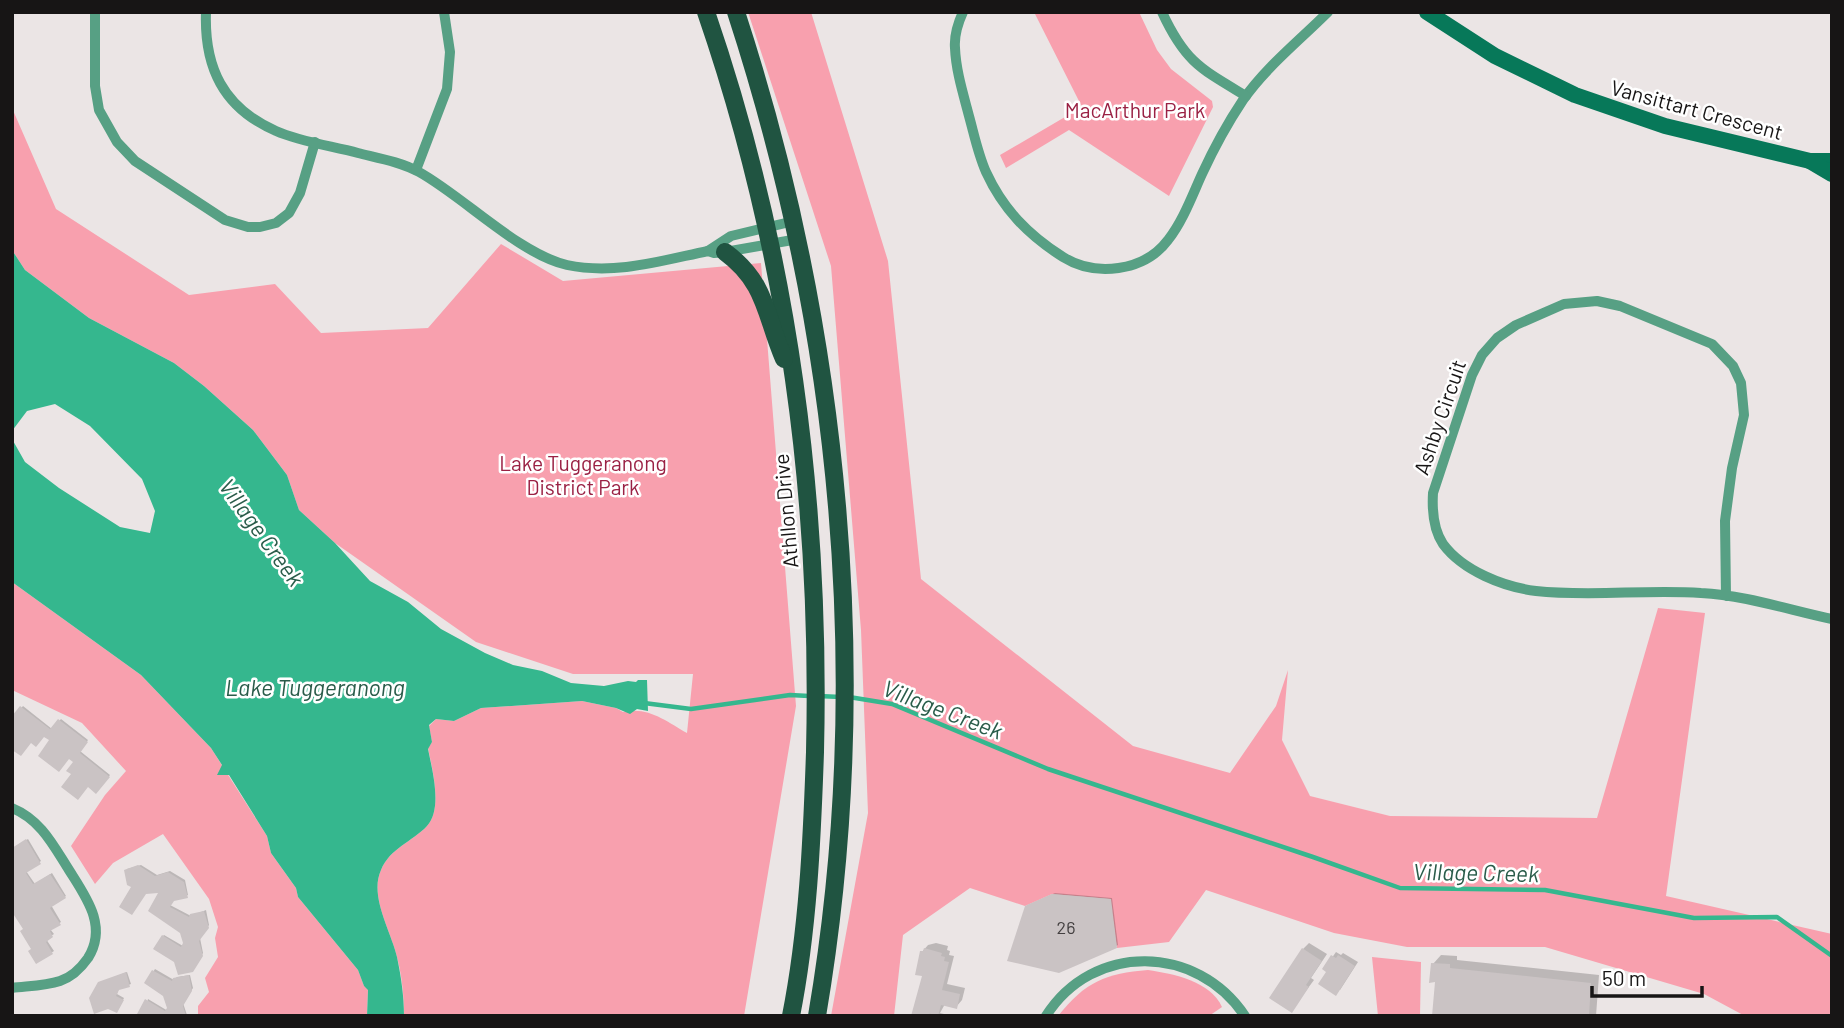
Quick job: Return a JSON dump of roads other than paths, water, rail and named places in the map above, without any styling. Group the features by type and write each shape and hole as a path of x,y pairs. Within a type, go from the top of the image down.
{"main road":[{"name":"Athllon Drive","path":"706,12 728,79 769,236 795,385 809,509 816,668 813,803 806,895 791,1016"},
{"path":"736,12 757,75 796,230 816,328 830,431 839,533 844,668 840,825 832,911 817,1016"},
{"path":"716,251 742,265 754,280 762,296 771,330 795,385"}],"street":[{"path":"95,12 94,86 99,110 117,142 135,161 225,220 234,224 260,227 276,223 289,214 300,193 315,142"},
{"path":"206,12 205,36 209,59 219,82 235,103 255,120 278,132 386,159 416,170 444,187 519,242 550,259 593,270 622,269 716,251 796,230"},
{"path":"416,170 447,89 450,52 444,12"},
{"path":"963,12 958,23 955,46 957,69 985,169 993,188 1016,219 1040,242 1071,262 1098,270 1130,266 1151,256 1168,241 1222,132 1246,96 1328,12"},
{"path":"1161,12 1186,55 1201,69 1246,96"},
{"name":"Vansittart Crescent","path":"1427,12 1495,56 1575,95 1665,126 1810,161 1832,161"},
{"name":"Vansittart Crescent","path":"1810,161 1832,174"},
{"path":"716,251 731,236 769,236 796,230"},
{"name":"Ashby Circuit","path":"1726,596 1725,521 1732,467 1744,415 1741,383 1727,358 1712,344 1678,328 1620,306 1597,301 1564,304 1497,338 1482,355 1472,375 1433,493 1433,519 1444,544 1460,561 1510,586 1535,591 1663,591 1726,596 1832,619"},
{"path":"12,808 45,831 88,901 97,930 92,952 82,967 67,978 58,982 12,988"},
{"path":"1046,1016 1070,988 1088,975 1113,965 1137,961 1169,964 1194,971 1224,992 1245,1016"}],"water":[{"name":"Lake Tuggeranong","path":"12,250 25,270 89,318 174,363 253,430 287,475 299,510 335,543 370,581 408,602 441,629 513,665 542,671 571,683 604,686 647,680 648,711 637,709 630,714 616,708 582,701 481,708 454,721 436,719 429,725 432,742 428,749 435,799 432,819 421,832 390,856 378,880 379,902 398,964 404,1016 367,1016 368,990 358,970 298,897 296,888 271,853 267,836 229,775 217,775 222,765 211,748 141,675 12,582 12,439 25,462 59,488 120,527 150,533 155,511 142,479 90,426 55,404 27,411 12,431"}],"waterway":[{"name":"Village Creek","path":"644,703 691,709 790,695 809,696"},
{"name":"Village Creek","path":"818,696 841,697"},
{"name":"Village Creek","path":"849,697 892,704 1048,769 1400,888 1545,890 1694,918 1777,917 1832,956"}],"park label":[{"name":"MacArthur Park","path":"1135,109"},
{"name":"Lake Tuggeranong District Park","path":"583,474"}]}
